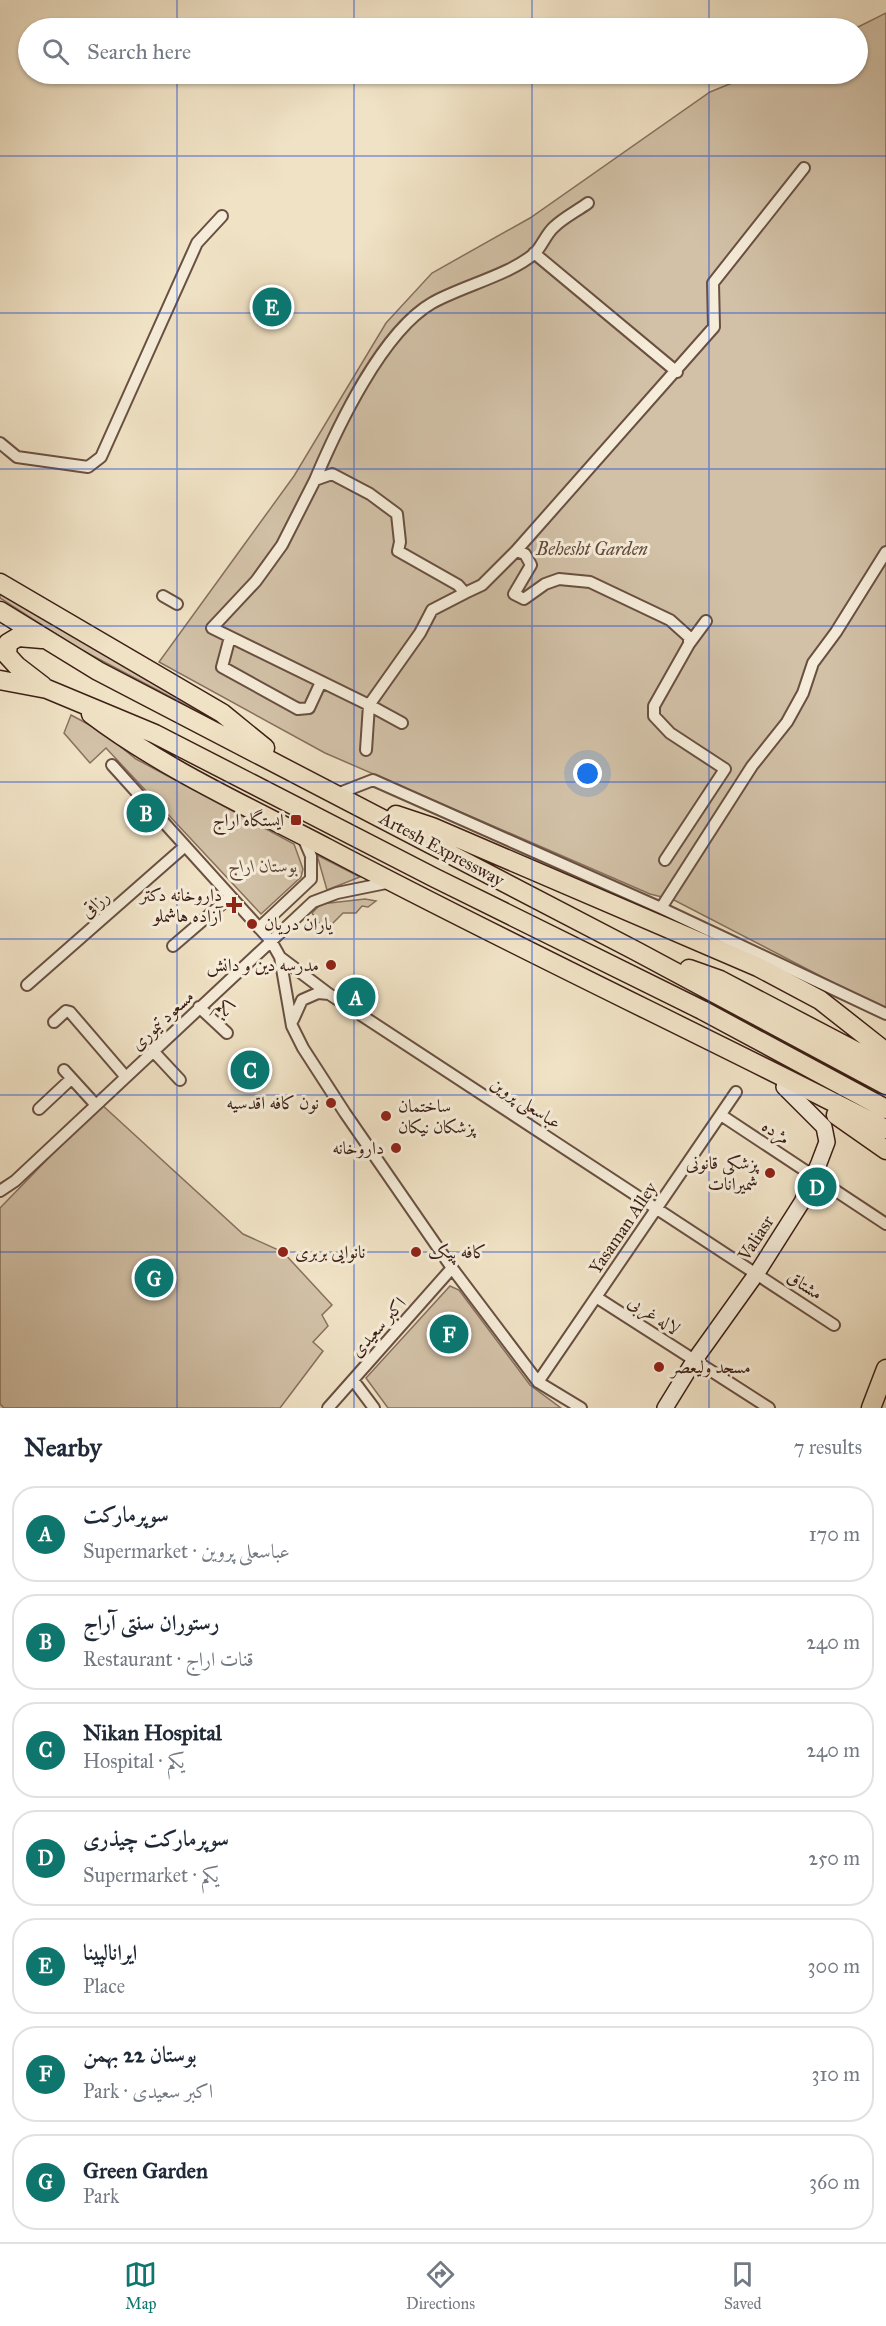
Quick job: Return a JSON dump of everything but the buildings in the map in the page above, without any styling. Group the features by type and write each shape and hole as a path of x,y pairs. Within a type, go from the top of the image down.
{"highway":[{"path":"0,583 222,713 289,769"},
{"name":"Artesh Expressway","path":"0,611 98,671 636,951 886,1085"},
{"path":"47,639 18,637 8,643 7,655 17,666 47,689"},
{"name":"Artesh Expressway","path":"0,680 47,689 155,734 435,878 702,1010 886,1109"},
{"path":"68,697 146,753 391,882 632,1003 719,1043 886,1129"},
{"path":"337,794 432,827 758,967 820,1000 886,1052"},
{"path":"391,882 435,878 461,917"},
{"path":"636,951 720,980 886,1067"},
{"path":"632,1003 717,1055 849,1122 886,1150"},
{"path":"871,1408 886,1369"},
{"path":"879,1408 886,1404"}],"main road":[{"name":"Valiasr","path":"665,1408 694,1361 757,1273 802,1202 826,1142 824,1127 784,1087"}],"street":[{"path":"366,750 369,705 420,633 432,610 482,585 516,551 677,372 714,327 713,283 804,168"},
{"path":"402,723 212,628 256,581 282,545 360,391 391,341 412,318 431,304 497,274 534,253 554,227 588,203"},
{"path":"0,443 17,457 78,466 88,467 101,457 197,243 222,216"},
{"path":"534,253 677,372"},
{"path":"315,480 332,474 370,494 388,507 397,514 400,542 398,551 458,585 465,593"},
{"path":"516,551 525,554 531,565 514,594 524,599 545,584 559,579 590,582 670,620 688,638 689,644"},
{"path":"661,908 752,766 787,722 803,693 813,663 836,632 886,552"},
{"path":"162,596 177,604"},
{"path":"665,860 725,769 670,733 654,716 654,706 689,644 706,621"},
{"path":"230,637 222,667 298,709 309,708 321,682"},
{"path":"112,765 271,941 280,957 292,1026 345,1113 452,1268 538,1382 581,1408"},
{"path":"337,794 373,780 661,908 886,1014"},
{"path":"259,928 311,879 310,856 302,835"},
{"name":"رزاقی","path":"27,985 184,847"},
{"name":"مسعود تیموری","path":"1,1189 313,902 337,893 391,882"},
{"path":"173,946 230,897"},
{"name":"عباسعلی پروین","path":"280,957 329,994 757,1273"},
{"path":"292,1026 302,1000 318,993 329,994"},
{"name":"یکم","path":"200,1007 227,1033"},
{"path":"54,1022 66,1011 70,1012 125,1076"},
{"path":"153,1051 180,1080"},
{"path":"39,1109 68,1075 95,1104"},
{"name":"Yasaman Alley","path":"538,1382 736,1092"},
{"name":"مژده","path":"721,1115 812,1177"},
{"path":"812,1177 886,1224"},
{"name":"اکبر سعیدی","path":"328,1408 452,1268"},
{"name":"مشتاق","path":"757,1273 834,1324"},
{"name":"لاله غربی","path":"596,1297 769,1408"},
{"path":"353,1380 374,1408"}],"green space":[{"name":"Behesht Garden","path":"886,13 886,1010 674,900 650,894 325,753 159,662 294,476 386,323 432,273 530,218 710,92 730,84 868,84 868,22"},
{"path":"0,588 197,705 231,729 76,647 0,598"},
{"name":"بوستان اراج","path":"71,715 101,731 136,759 294,844 303,869 301,877 261,914 106,748 90,763 64,733"},
{"path":"317,855 360,877 327,890"},
{"path":"365,899 376,901 368,907 362,906 356,913 343,913 325,931 312,913 321,904"},
{"path":"101,1104 243,1234 283,1252 332,1305 322,1315 328,1326 313,1342 323,1351 280,1408 4,1408 0,1404 0,1208"},
{"path":"450,1286 459,1290 530,1385 561,1408 388,1408 366,1378"}],"place":[{"name":"ایرانالپینا","path":"272,307"},
{"name":"رستوران سنتی آراج","path":"146,813"},
{"name":"ایستگاه اراج","path":"296,820"},
{"name":"داروخانه دکتر آزاده هاشملو","path":"234,905"},
{"name":"یاران دریان","path":"252,924"},
{"name":"مدرسه دین و دانش","path":"331,965"},
{"name":"سوپرمارکت","path":"356,997"},
{"name":"Nikan Hospital","path":"250,1070"},
{"name":"نون کافه اقدسیه","path":"331,1103"},
{"name":"ساختمان پزشکان نیکان","path":"386,1116"},
{"name":"داروخانه","path":"396,1148"},
{"name":"پزشکی قانونی شمیرانات","path":"770,1173"},
{"name":"سوپرمارکت چیذری","path":"817,1187"},
{"name":"نانوایی بربری","path":"283,1252"},
{"name":"کافه پیک","path":"416,1252"},
{"name":"Green Garden","path":"154,1278"},
{"name":"بوستان 22 بهمن","path":"449,1334"},
{"name":"مسجد ولیعصر","path":"659,1367"}]}
